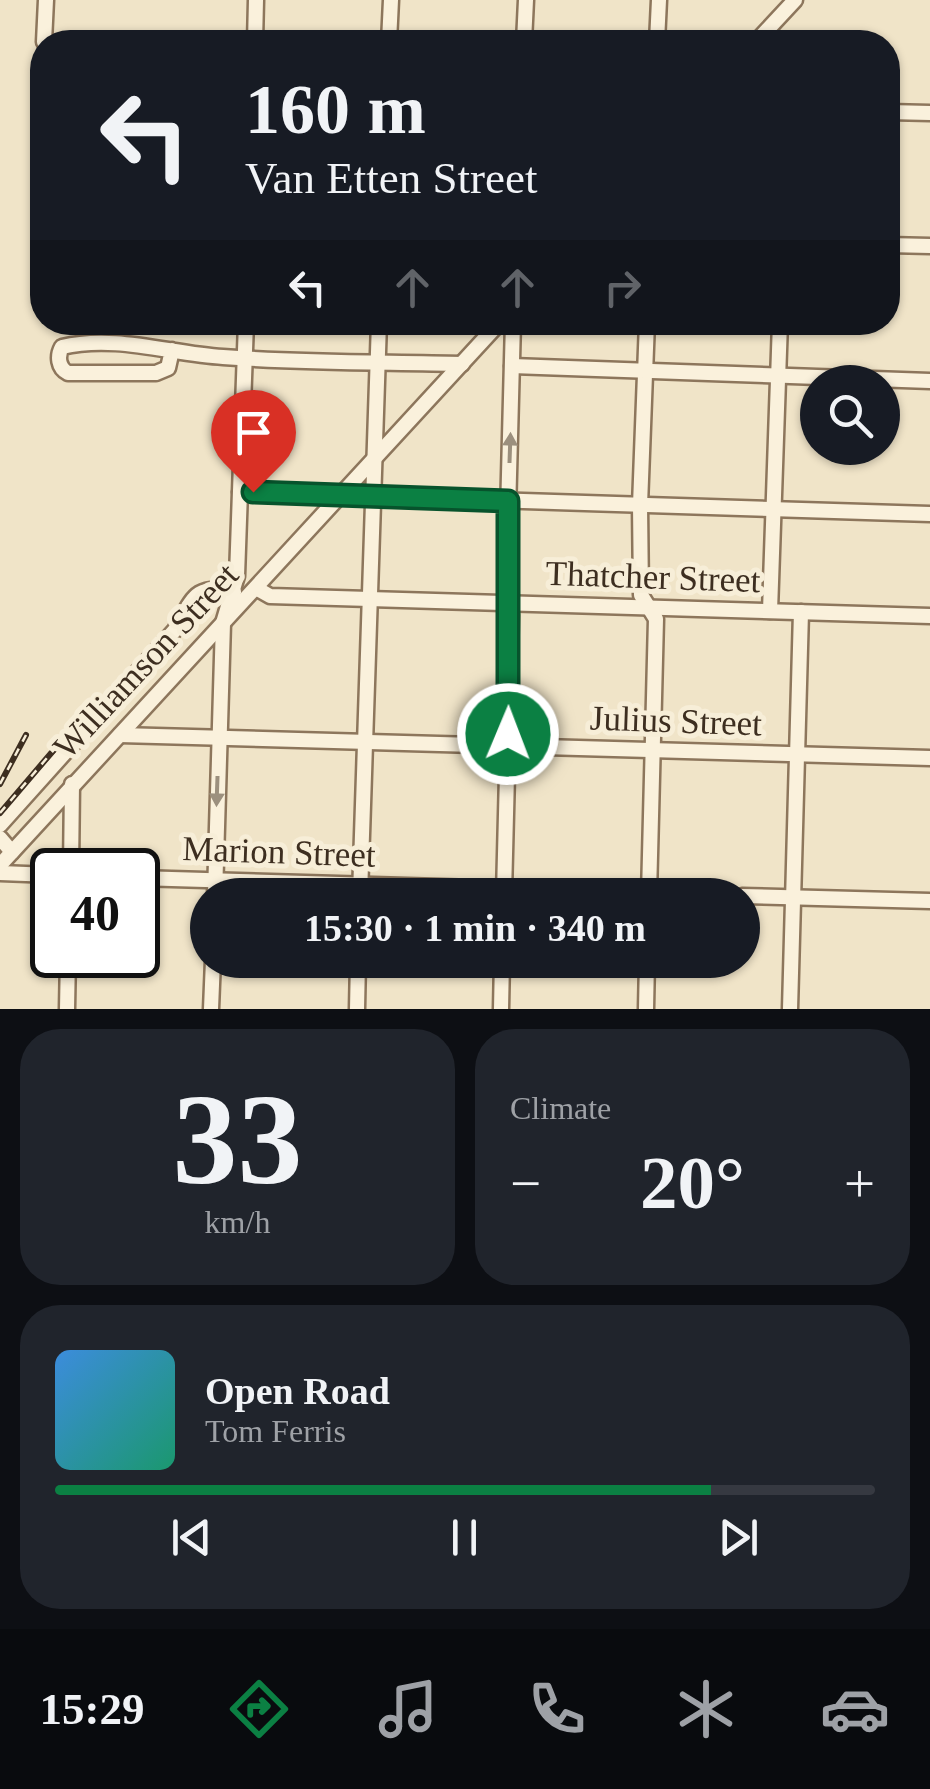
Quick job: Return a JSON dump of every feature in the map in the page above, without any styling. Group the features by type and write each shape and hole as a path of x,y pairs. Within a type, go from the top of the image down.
{"street":[{"path":"45,30 46,0"},
{"path":"255,30 256,0"},
{"path":"390,30 391,0"},
{"path":"525,30 526,0"},
{"path":"658,30 659,0"},
{"path":"767,30 794,0"},
{"path":"900,112 930,113"},
{"path":"900,245 930,246"},
{"path":"215,878 223,624 234,592 245,335"},
{"path":"360,878 379,335"},
{"name":"Williamson Street","path":"0,865 488,335"},
{"path":"504,878 513,335"},
{"path":"647,335 640,505 641,595 656,619 649,878"},
{"path":"770,611 780,335"},
{"path":"172,350 168,368 156,373 68,373 59,358 62,347 72,345 156,346 244,358 462,364"},
{"path":"512,366 930,381"},
{"path":"240,492 930,514"},
{"path":"0,825 175,630 196,594 211,588 234,592"},
{"name":"Thatcher Street","path":"256,588 270,596 930,616"},
{"path":"790,1009 801,612"},
{"name":"Julius Street","path":"120,734 930,758"},
{"path":"71,848 72,784"},
{"path":"0,838 12,852"},
{"path":"0,873 30,874"},
{"name":"Marion Street","path":"160,881 190,885"},
{"path":"760,897 930,901"},
{"path":"67,1009 68,978"},
{"path":"211,1009 212,978"},
{"path":"357,1009 358,978"},
{"path":"501,1009 502,978"},
{"path":"646,1009 647,978"}],"railway":[{"path":"0,784 26,735"},
{"path":"0,813 64,738"}],"route":[{"path":"253,492 508,501 508,734"}]}
